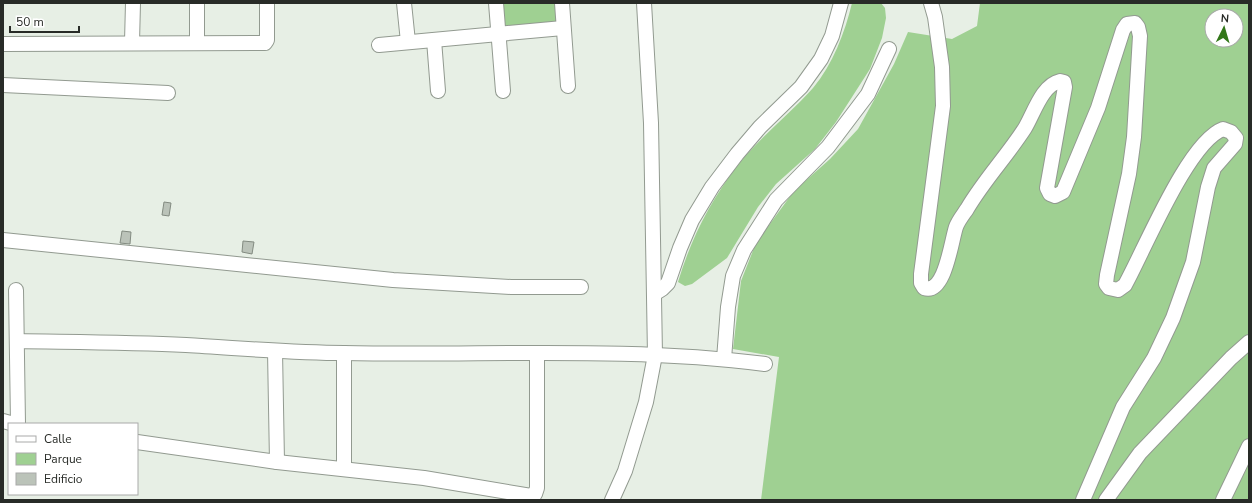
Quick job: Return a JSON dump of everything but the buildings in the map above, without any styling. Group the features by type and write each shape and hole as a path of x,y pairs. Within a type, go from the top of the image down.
{"street":[{"path":"132,42 133,3"},
{"path":"197,3 197,42"},
{"path":"3,44 132,42 265,43 267,40 267,3"},
{"path":"404,3 408,42"},
{"path":"496,3 503,91"},
{"path":"562,3 568,86"},
{"path":"612,500 625,471 644,409 655,355 651,122 644,3"},
{"path":"654,294 668,283 680,248 692,220 712,187 760,127 801,87 821,59 832,36 841,3"},
{"path":"931,3 935,17 944,92 921,274 921,283 924,288 928,290 936,287 942,278 957,226 978,190 1013,147 1049,86 1060,81 1064,82 1066,87 1047,188 1050,194 1055,196 1063,192 1098,108 1123,30 1127,24 1135,23 1138,27 1140,36 1136,113 1130,174 1107,276 1106,284 1109,288 1118,290 1125,284 1182,173 1204,142 1214,133 1223,129 1232,132 1236,138 1235,144 1214,168 1208,187 1193,262 1173,318 1154,358 1122,407 1084,500"},
{"path":"379,45 563,28"},
{"path":"434,40 438,91"},
{"path":"724,359 727,314 733,276 744,250 776,200 828,147 868,94 889,49"},
{"path":"3,85 168,92"},
{"path":"3,240 393,280 511,287 581,287"},
{"path":"16,290 18,423"},
{"path":"17,341 184,345 276,352 344,354 655,355 724,359 765,364"},
{"path":"1106,500 1140,453 1231,358 1249,342"},
{"path":"276,352 277,462"},
{"path":"344,354 344,468"},
{"path":"138,442 277,462 344,468 424,478 527,496 535,494 537,488 537,354"},
{"path":"1223,500 1249,446"}],"green space":[{"path":"502,3 556,3 557,23 504,27"},
{"path":"852,3 881,3 885,8 886,18 882,38 870,69 836,122 815,149 776,184 758,207 727,258 692,284 685,286 678,282 695,236 709,208 727,180 755,146 813,88 827,69 842,36"},
{"path":"980,3 1249,3 1249,500 761,500 779,357 733,349 741,281 756,243 794,191 830,159 858,129 894,64 908,32 952,39 977,26"}]}
